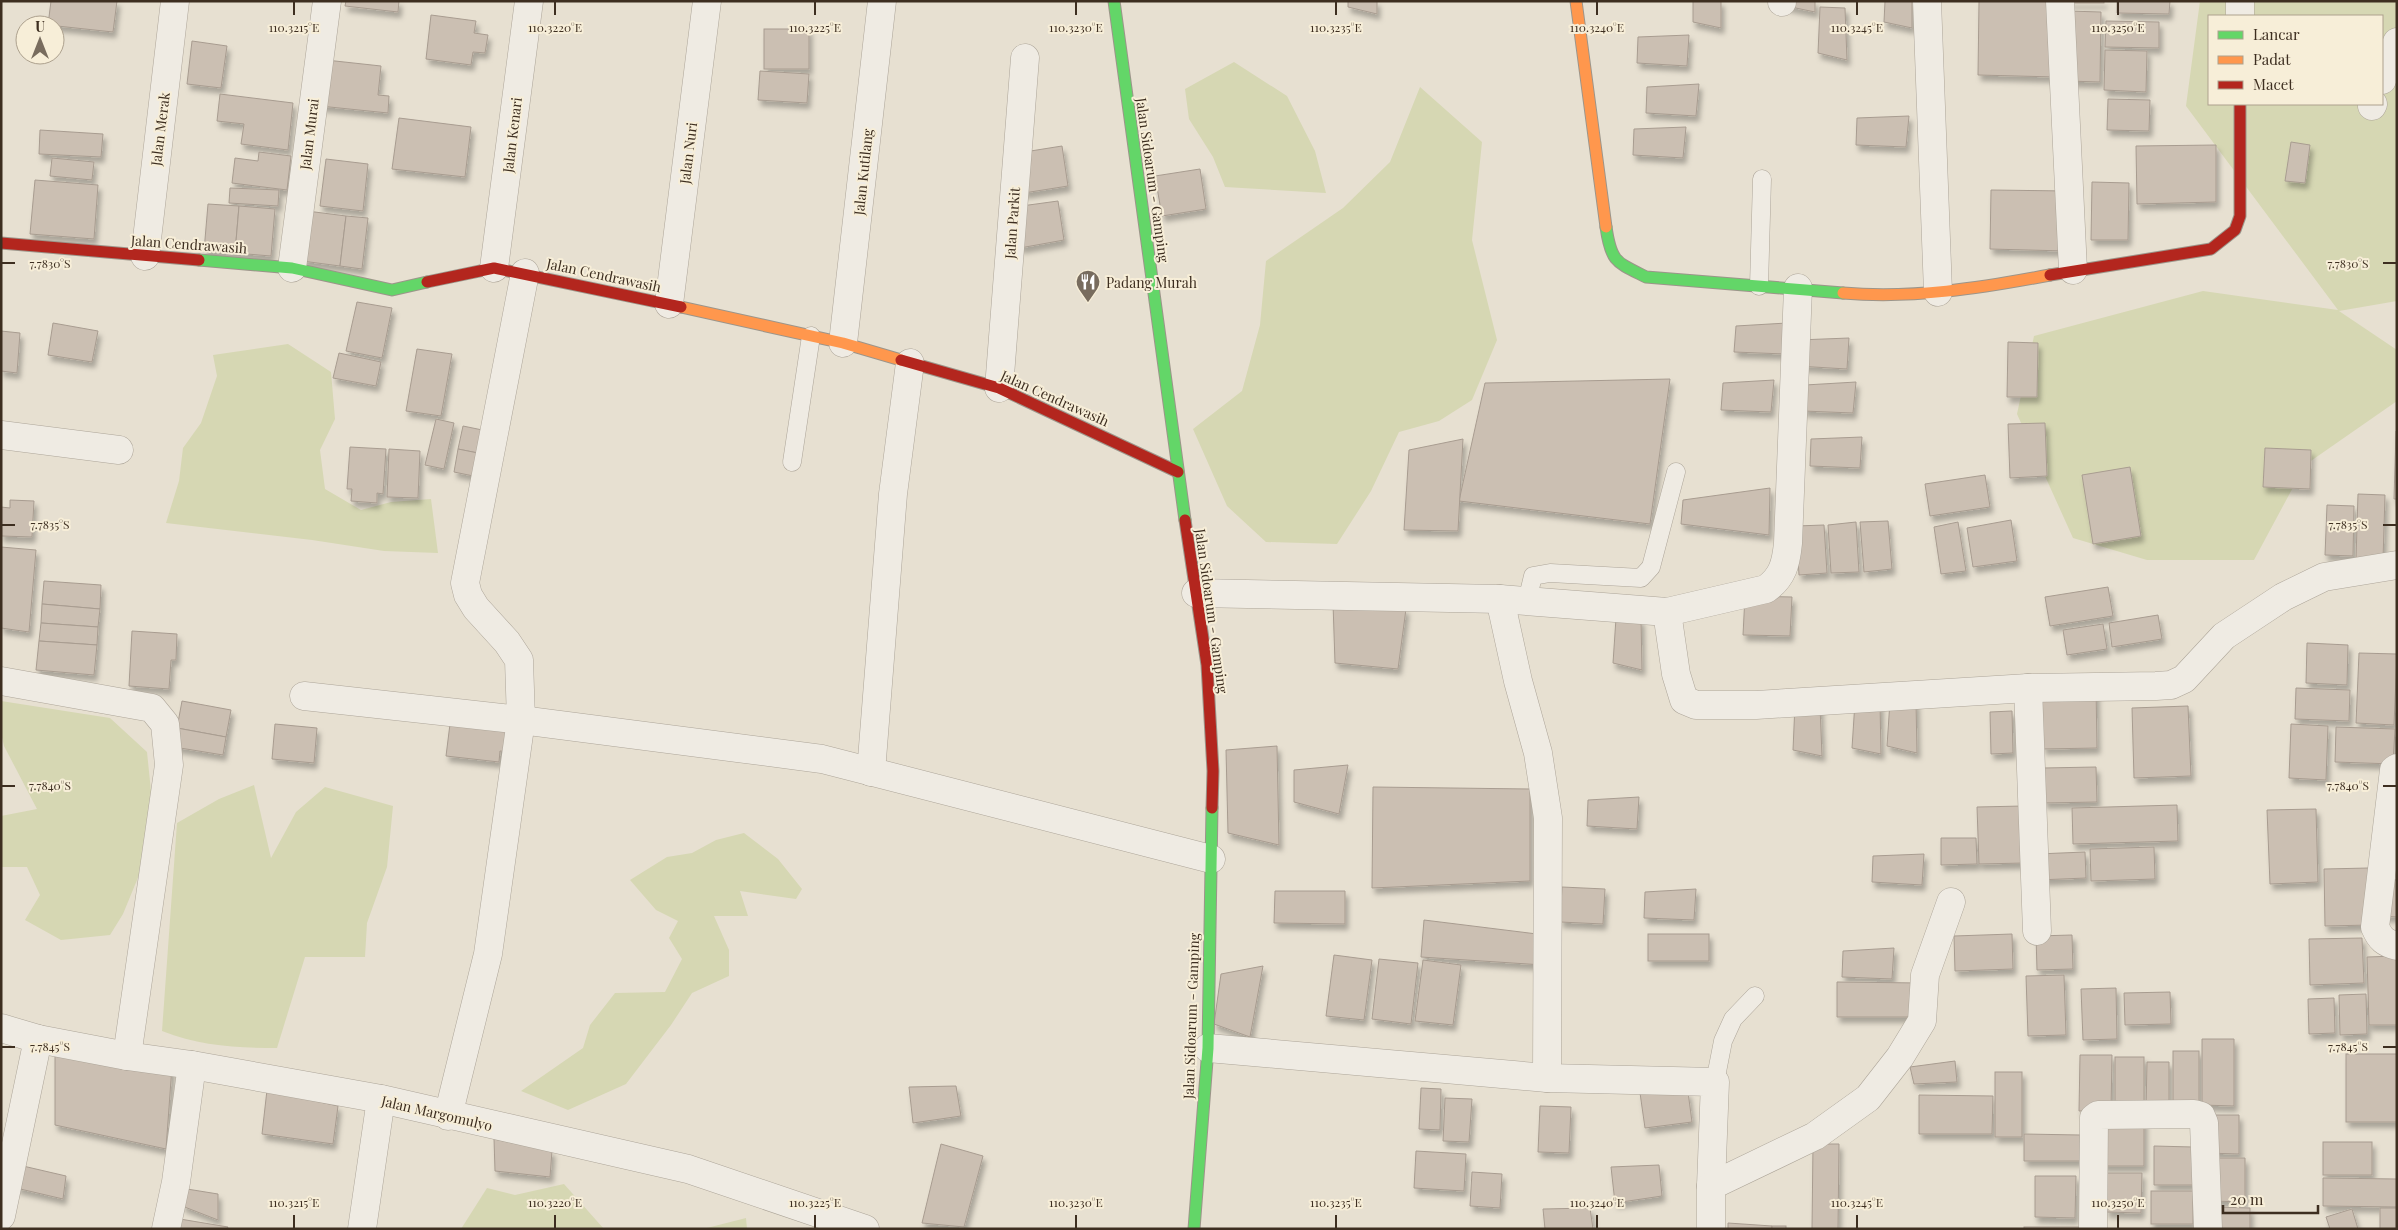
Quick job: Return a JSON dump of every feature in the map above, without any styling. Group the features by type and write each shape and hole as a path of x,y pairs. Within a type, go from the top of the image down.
{"street":[{"name":"Jalan Merak","path":"145,256 176,1"},
{"name":"Jalan Murai","path":"292,268 327,1"},
{"name":"Jalan Kenari","path":"494,268 529,1"},
{"name":"Jalan Nuri","path":"669,304 707,1"},
{"name":"Jalan Kutilang","path":"843,343 882,1"},
{"name":"Jalan Sidoarum - Gamping","path":"1114,1 1178,472 1207,664 1213,761 1208,1048 1194,1229"},
{"path":"1576,1 1609,247 1617,262 1646,278 1882,295 1981,288 2073,270 2211,249 2220,245 2235,230 2240,216 2240,105"},
{"path":"1927,1 1938,292"},
{"path":"2060,1 2073,270"},
{"path":"2240,1 2240,15"},
{"path":"2383,77 2397,42"},
{"name":"Jalan Parkit","path":"999,388 1025,58"},
{"name":"Jalan Cendrawasih","path":"1,243 292,268 392,290 494,268 525,273 843,343 999,388 1178,472"},
{"path":"448,1116 488,954 522,720 519,660 507,642 476,608 468,594 465,583 525,273"},
{"path":"1196,594 1500,599 1666,612 1766,589 1777,582 1785,566 1788,543 1798,288"},
{"path":"871,772 893,494 910,363"},
{"path":"1,435 119,450"},
{"path":"1666,612 1676,674 1684,700 1696,705 1756,705 2028,688 2171,685 2184,679 2224,636 2283,597 2324,577 2397,565"},
{"path":"1500,599 1518,681 1538,753 1548,818 1547,1078"},
{"path":"1,682 152,708 165,724 169,765 127,1056"},
{"path":"2028,688 2037,932"},
{"path":"304,696 522,720 822,759 1211,859"},
{"path":"2397,768 2394,770 2392,822 2375,927 2379,937 2386,944 2397,946"},
{"path":"1711,1186 1815,1136 1868,1098 1900,1057 1922,1021 1925,975 1951,902"},
{"name":"Jalan Margomulyo","path":"1,1028 38,1038 127,1056 192,1065 381,1099 448,1116 688,1169 865,1229"},
{"path":"1,1216 38,1038"},
{"path":"1208,1048 1547,1078 1716,1082 1711,1186 1712,1229"},
{"path":"166,1229 176,1182 192,1065"},
{"path":"362,1229 381,1099"},
{"path":"2093,1229 2094,1118 2098,1115 2194,1114 2201,1116 2204,1123 2208,1229"}],"lane":[{"path":"1759,286 1762,179"},
{"path":"792,462 811,336"},
{"path":"1527,601 1533,576 1550,573 1641,578 1651,567 1676,472"},
{"path":"1716,1082 1723,1041 1733,1019 1755,996"}],"green space":[{"path":"2200,1 2397,1 2397,301 2339,311 2397,350 2397,401 2305,465 2254,560 2147,560 2073,538 2017,414 2034,336 2203,291 2338,310 2186,106"},
{"path":"1234,62 1287,96 1315,151 1326,193 1225,187 1213,157 1189,119 1185,89"},
{"path":"1420,87 1482,142 1472,240 1497,340 1472,400 1439,421 1399,432 1371,491 1337,544 1266,542 1227,506 1193,429 1242,391 1260,325 1266,261 1343,208 1390,162"},
{"path":"288,344 331,372 335,419 320,450 325,489 361,510 391,502 431,499 438,553 384,551 312,540 166,523 179,481 183,448 201,423 217,376 213,355"},
{"path":"1,701 110,718 147,752 151,791 151,846 123,914 110,935 61,940 25,920 40,895 27,867 1,867 1,816 37,809 4,746 1,733"},
{"path":"254,785 271,858 296,812 325,787 393,806 387,867 367,923 365,957 305,957 277,1048 204,1043 162,1031 177,823 219,799"},
{"path":"744,833 778,859 802,889 796,899 740,891 748,916 714,916 729,950 729,976 692,993 671,1025 626,1084 568,1110 521,1091 583,1048 590,1025 615,993 665,992 682,959 669,938 678,921 656,910 630,880 667,857 692,853 716,840"},
{"path":"564,1184 604,1229 461,1229 487,1188 515,1195"},
{"path":"746,1218 747,1229 703,1229"}],"building":[{"path":"51,1 117,1 113,32 65,27 65,15 49,15"},
{"path":"346,1 399,1 398,12 345,6"},
{"path":"1348,1 1377,1 1377,14 1348,7"},
{"path":"1693,1 1721,1 1721,28 1693,22"},
{"path":"1786,1 1815,1 1815,12 1786,6"},
{"path":"1885,1 1912,1 1912,28 1884,22"},
{"path":"1979,1 2057,1 2056,77 1978,75"},
{"path":"2065,1 2104,1 2104,3 2065,3"},
{"path":"2117,1 2170,1 2169,14 2117,13"},
{"path":"1820,7 1845,8 1847,60 1818,53"},
{"path":"2068,11 2101,12 2100,82 2067,81"},
{"path":"431,15 476,21 474,33 488,35 485,53 473,52 471,65 426,59"},
{"path":"2106,21 2159,22 2159,48 2105,47"},
{"path":"764,29 809,29 809,69 764,69"},
{"path":"1689,35 1687,66 1637,63 1638,37"},
{"path":"192,41 227,46 221,88 187,84"},
{"path":"2105,50 2147,51 2146,92 2104,90"},
{"path":"326,60 381,66 378,95 389,96 388,113 320,106"},
{"path":"760,71 809,74 807,103 758,100"},
{"path":"1699,84 1696,116 1646,113 1647,87"},
{"path":"220,94 293,103 288,150 241,144 244,124 217,121"},
{"path":"2108,99 2150,100 2149,131 2107,130"},
{"path":"1909,116 1906,147 1856,145 1857,118"},
{"path":"399,118 471,127 465,177 392,169"},
{"path":"1686,127 1683,158 1633,155 1634,129"},
{"path":"40,130 103,134 101,157 39,154"},
{"path":"2291,142 2310,145 2305,183 2285,181"},
{"path":"2216,145 2216,202 2137,204 2136,146"},
{"path":"1062,146 1068,186 1024,193 1018,153"},
{"path":"259,152 291,156 287,190 232,183 235,158 258,161"},
{"path":"52,158 94,162 92,180 50,176"},
{"path":"326,159 368,164 363,211 320,206"},
{"path":"1200,169 1206,209 1162,216 1155,176"},
{"path":"35,180 98,185 94,239 30,234"},
{"path":"2092,182 2129,183 2128,240 2091,240"},
{"path":"230,188 279,190 278,206 229,203"},
{"path":"1991,190 2067,191 2066,251 1990,249"},
{"path":"1058,201 1064,240 1020,248 1014,207"},
{"path":"208,204 239,206 235,253 204,251"},
{"path":"239,206 275,209 271,256 235,253"},
{"path":"307,211 346,216 340,266 302,261"},
{"path":"346,216 368,218 362,269 340,266"},
{"path":"357,302 392,308 382,358 346,351"},
{"path":"53,323 98,331 92,362 48,355"},
{"path":"1787,323 1785,354 1734,352 1736,326"},
{"path":"1,331 20,333 17,373 1,371"},
{"path":"1849,338 1847,369 1797,366 1798,340"},
{"path":"2008,342 2038,343 2037,397 2007,397"},
{"path":"417,349 452,354 441,416 406,411"},
{"path":"339,353 381,362 376,386 333,378"},
{"path":"1670,379 1650,524 1459,501 1485,383"},
{"path":"1774,380 1771,412 1721,410 1723,383"},
{"path":"1856,382 1853,413 1803,411 1805,385"},
{"path":"436,419 454,423 444,469 425,465"},
{"path":"2045,423 2047,476 2010,478 2008,424"},
{"path":"463,426 492,432 487,455 458,449"},
{"path":"2396,431 2397,499 2394,499"},
{"path":"1862,437 1860,468 1810,466 1811,439"},
{"path":"1463,439 1458,531 1404,530 1409,450"},
{"path":"350,447 386,449 383,494 377,493 377,503 351,501 352,489 347,489"},
{"path":"2265,448 2311,450 2310,489 2263,487"},
{"path":"389,449 420,451 418,498 387,497"},
{"path":"458,449 488,455 483,478 454,472"},
{"path":"2130,467 2141,536 2093,544 2082,475"},
{"path":"1985,475 1990,507 1930,516 1925,484"},
{"path":"1770,488 1769,535 1681,524 1683,500"},
{"path":"2358,494 2385,495 2383,560 2356,559"},
{"path":"10,500 34,501 32,537 1,536 1,507 10,508"},
{"path":"2327,505 2354,506 2353,556 2325,555"},
{"path":"2011,520 2017,561 1973,567 1967,528"},
{"path":"1888,521 1892,569 1864,572 1860,522"},
{"path":"1856,522 1859,572 1831,573 1828,525"},
{"path":"1958,522 1966,571 1941,574 1934,527"},
{"path":"1824,525 1827,573 1799,575 1796,526"},
{"path":"1,547 36,550 29,632 1,628"},
{"path":"44,581 101,585 100,609 42,604"},
{"path":"2108,587 2113,616 2050,626 2045,597"},
{"path":"1745,596 1792,597 1790,636 1743,635"},
{"path":"1333,603 1406,609 1398,669 1335,663"},
{"path":"42,604 100,609 98,627 41,623"},
{"path":"2158,615 2162,639 2112,647 2109,623"},
{"path":"1616,618 1641,619 1642,670 1613,663"},
{"path":"41,623 98,627 97,645 39,641"},
{"path":"2103,624 2107,649 2067,655 2063,630"},
{"path":"132,631 177,634 176,660 171,660 169,689 129,686"},
{"path":"39,641 97,645 94,675 36,670"},
{"path":"2307,643 2348,645 2347,685 2306,683"},
{"path":"2359,653 2397,654 2394,725 2356,723"},
{"path":"2096,687 2097,748 2043,749 2041,689"},
{"path":"2296,688 2350,690 2349,721 2295,719"},
{"path":"182,701 231,710 226,737 177,728"},
{"path":"1890,701 1916,702 1917,753 1887,746"},
{"path":"1855,702 1880,703 1881,754 1852,748"},
{"path":"1795,704 1820,706 1822,756 1793,750"},
{"path":"2188,706 2191,776 2134,778 2132,708"},
{"path":"2012,711 2013,753 1991,754 1990,712"},
{"path":"275,724 317,728 314,763 272,759"},
{"path":"450,724 513,731 511,752 500,751 499,762 446,756"},
{"path":"2291,724 2328,726 2326,780 2289,778"},
{"path":"2336,727 2395,729 2393,764 2335,762"},
{"path":"177,728 226,737 223,755 174,747"},
{"path":"1277,746 1279,845 1228,833 1226,750"},
{"path":"1348,765 1339,814 1294,802 1294,770"},
{"path":"2096,767 2097,802 2044,803 2043,768"},
{"path":"1373,787 1530,789 1530,881 1372,888"},
{"path":"1639,797 1637,829 1587,826 1588,800"},
{"path":"2177,805 2178,841 2073,844 2072,808"},
{"path":"2023,806 2025,863 1979,864 1977,807"},
{"path":"2316,809 2318,882 2270,884 2267,810"},
{"path":"1941,838 1976,838 1977,864 1941,865"},
{"path":"2154,847 2155,879 2091,881 2090,849"},
{"path":"2085,852 2086,878 2038,880 2037,854"},
{"path":"1924,854 1922,885 1872,882 1873,856"},
{"path":"2369,868 2371,925 2325,926 2324,869"},
{"path":"2384,879 2397,880 2397,917 2383,916"},
{"path":"1562,887 1605,889 1603,924 1560,922"},
{"path":"1696,889 1694,920 1644,918 1645,892"},
{"path":"1275,891 1345,891 1345,924 1274,923"},
{"path":"1424,920 1545,935 1543,965 1421,957"},
{"path":"1648,934 1709,934 1709,961 1648,961"},
{"path":"2012,934 2013,969 1955,971 1954,936"},
{"path":"2072,935 2073,969 2037,970 2036,936"},
{"path":"2362,938 2364,983 2310,985 2309,939"},
{"path":"1894,948 1892,979 1842,977 1843,951"},
{"path":"1334,955 1372,960 1364,1020 1326,1016"},
{"path":"2397,956 2397,1025 2369,1025 2367,957"},
{"path":"1379,959 1418,963 1411,1024 1372,1019"},
{"path":"1423,960 1461,965 1453,1025 1415,1021"},
{"path":"1263,966 1250,1037 1214,1024 1221,974"},
{"path":"2064,975 2066,1035 2028,1036 2026,976"},
{"path":"1837,982 1920,983 1920,1017 1837,1017"},
{"path":"2116,988 2117,1039 2083,1040 2081,989"},
{"path":"2170,992 2171,1024 2125,1025 2124,993"},
{"path":"2366,994 2367,1034 2340,1035 2339,995"},
{"path":"2334,998 2335,1033 2309,1034 2308,999"},
{"path":"2202,1039 2234,1039 2234,1106 2202,1105"},
{"path":"2173,1051 2199,1051 2199,1107 2173,1107"},
{"path":"55,1053 172,1066 166,1149 55,1125"},
{"path":"2346,1054 2397,1054 2397,1122 2346,1122"},
{"path":"2080,1055 2112,1055 2111,1111 2079,1111"},
{"path":"2115,1057 2144,1057 2144,1109 2115,1109"},
{"path":"1955,1061 1957,1082 1914,1084 1910,1067"},
{"path":"2147,1062 2169,1062 2169,1109 2146,1109"},
{"path":"1995,1072 2022,1072 2022,1137 1995,1137"},
{"path":"956,1086 961,1116 913,1123 909,1087"},
{"path":"1421,1088 1441,1089 1440,1130 1419,1129"},
{"path":"267,1090 338,1106 333,1144 262,1134"},
{"path":"1688,1092 1692,1122 1645,1128 1640,1093"},
{"path":"1919,1095 1993,1096 1992,1134 1919,1134"},
{"path":"1445,1098 1472,1099 1469,1142 1443,1141"},
{"path":"1540,1106 1571,1107 1569,1153 1538,1152"},
{"path":"2206,1115 2239,1115 2239,1154 2206,1153"},
{"path":"2103,1119 2144,1119 2144,1166 2102,1166"},
{"path":"2024,1134 2080,1135 2080,1161 2024,1161"},
{"path":"494,1139 552,1151 550,1177 495,1171"},
{"path":"2323,1142 2372,1142 2372,1175 2323,1175"},
{"path":"941,1144 983,1156 964,1227 922,1223"},
{"path":"1813,1144 1839,1144 1838,1229 1812,1229"},
{"path":"2154,1146 2193,1147 2193,1185 2154,1185"},
{"path":"1416,1151 1466,1154 1464,1191 1414,1188"},
{"path":"2210,1158 2245,1158 2245,1202 2210,1201"},
{"path":"1659,1165 1662,1196 1615,1203 1611,1167"},
{"path":"23,1166 66,1176 63,1199 16,1188"},
{"path":"1472,1172 1502,1174 1500,1208 1470,1206"},
{"path":"2107,1173 2142,1173 2141,1213 2106,1212"},
{"path":"2035,1176 2076,1176 2075,1218 2035,1217"},
{"path":"2323,1178 2397,1179 2397,1207 2323,1206"},
{"path":"187,1189 218,1194 218,1220 182,1206"},
{"path":"2151,1191 2193,1191 2193,1224 2151,1224"},
{"path":"2217,1207 2250,1208 2250,1229 2216,1229"},
{"path":"1590,1208 1593,1229 1545,1229 1543,1209"},
{"path":"2380,1208 2397,1208 2397,1229 2380,1229"},
{"path":"2352,1209 2358,1229 2330,1229 2326,1217"},
{"path":"180,1219 228,1227 227,1229 179,1229"},
{"path":"1728,1223 1772,1226 1772,1229 1728,1229"},
{"path":"1772,1226 1786,1226 1786,1229 1772,1229"},
{"path":"2024,1227 2079,1227 2079,1229 2024,1229"}],"traffic: fast":[{"path":"1114,1 1185,520"},
{"path":"1606,227 1613,254 1621,264 1646,277 1843,293"},
{"path":"199,260 292,268 392,290 427,282"},
{"path":"1194,1229 1208,1048 1212,808"}],"traffic: slow":[{"path":"1576,1 1606,227"},
{"path":"1843,293 1895,295 1947,291 2050,275"},
{"path":"681,307 843,343 901,360"}],"traffic: jam":[{"path":"2050,275 2211,249 2235,230 2240,216 2240,105"},
{"path":"1,243 199,260"},
{"path":"427,282 494,268 681,307"},
{"path":"901,360 999,388 1178,472"},
{"path":"1185,520 1207,665 1213,771 1212,808"}],"place":[{"name":"Padang Murah","path":"1088,303"}]}
